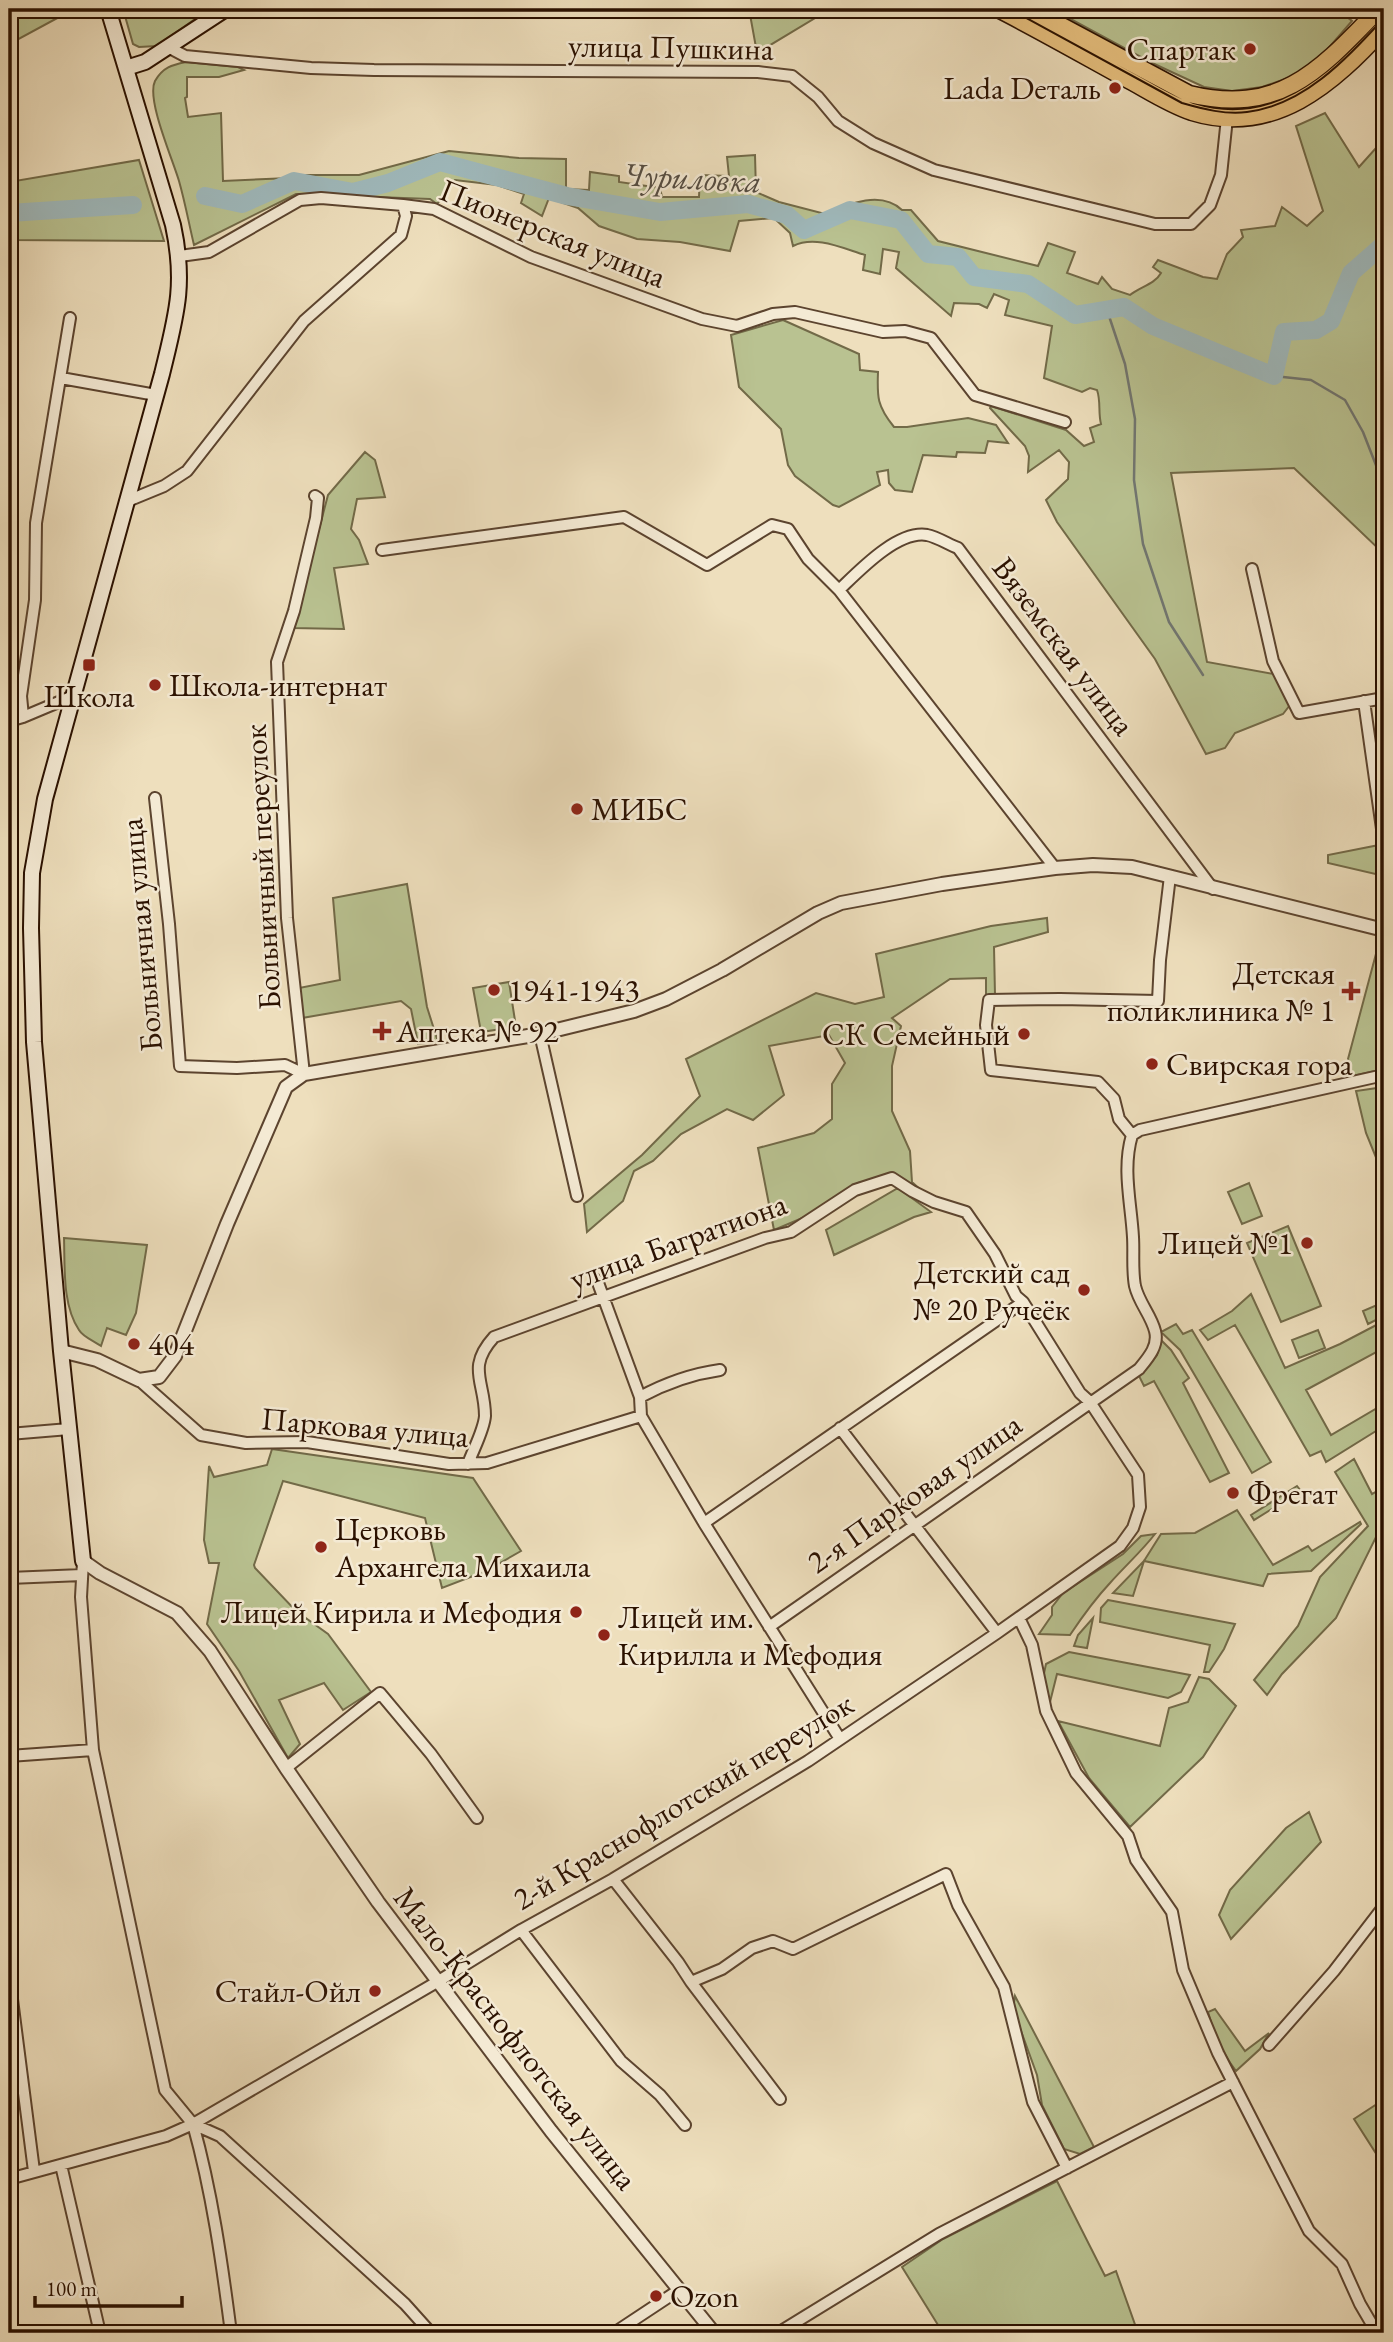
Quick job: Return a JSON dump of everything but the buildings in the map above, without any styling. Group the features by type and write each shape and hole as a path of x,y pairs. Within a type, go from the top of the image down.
{"main road":[{"path":"83,1568 34,1042 32,873 45,799 178,308 180,256 108,9"},
{"path":"998,9 1179,107 1218,118 1251,117 1279,111 1315,93 1355,59 1384,28"},
{"path":"1030,9 1189,94 1213,100 1247,101 1275,94 1299,82 1379,9"},
{"path":"126,68 145,62 219,12"}],"street":[{"name":"улица Пушкина","path":"168,47 185,56 310,68 758,72 792,76 818,97 838,121 873,143 934,170 1155,224 1191,224 1210,205 1221,175 1227,118"},
{"path":"180,256 209,252 300,200 321,198 403,205"},
{"name":"Пионерская улица","path":"125,502 163,486 187,471 304,321 401,235 406,216 403,205 434,209 531,257 702,319 737,326 773,314 795,312 883,332 905,331 931,338 975,395 1065,422"},
{"path":"23,718 21,696 35,600 36,523 70,318"},
{"path":"61,378 156,394"},
{"name":"Больничный переулок","path":"304,1074 287,918 276,662 297,597 316,518 318,498 315,496"},
{"path":"382,550 624,517 707,565 772,525 788,529 808,559 839,590 1055,868"},
{"name":"Вяземская улица","path":"839,590 879,552 904,540 926,535 958,548 1213,889"},
{"path":"1252,569 1273,661 1299,713 1384,698"},
{"path":"9,721 23,718 73,696"},
{"path":"1364,701 1384,843"},
{"name":"Больничная улица","path":"155,798 180,1066 237,1068 285,1065 304,1074"},
{"path":"139,1380 159,1377 174,1356 273,1114 286,1087 304,1074 540,1034 634,1011 666,999 722,970 818,912 841,904 942,884 1055,868 1093,865 1132,867 1384,930"},
{"path":"1132,1135 1119,1119 1114,1099 1098,1082 991,1070 986,1026 989,1000 1158,1001 1170,876"},
{"path":"540,1034 577,1196"},
{"path":"1090,1402 1139,1369 1150,1357 1155,1346 1155,1331 1141,1304 1135,1279 1127,1174 1132,1135 1140,1130 1384,1075"},
{"name":"улица Багратиона","path":"468,1464 485,1418 478,1368 481,1351 494,1337 765,1238 791,1232 855,1190 892,1178 934,1202 967,1212 995,1254 1016,1296 1023,1302 1080,1394 1090,1402"},
{"path":"597,1280 640,1397 641,1416 704,1523 840,1738"},
{"path":"704,1523 1023,1302"},
{"name":"Парковая улица","path":"61,1351 97,1360 139,1380 201,1435 246,1443 307,1442 435,1462 487,1463 641,1416"},
{"path":"640,1397 662,1385 720,1370"},
{"name":"2-я Парковая улица","path":"769,1627 1090,1402"},
{"name":"2-й Краснофлотский переулок","path":"9,2179 166,2136 193,2124 521,1930 613,1879 808,1761 1120,1546 1133,1528 1140,1507 1138,1475 1090,1402"},
{"path":"9,1433 69,1429"},
{"path":"840,1429 997,1633"},
{"path":"9,1578 83,1568 80,1597 93,1750 165,2090 193,2124 202,2156 222,2260 231,2333"},
{"name":"Мало-Краснофлотская улица","path":"83,1568 100,1573 177,1612 211,1651 286,1768 378,1902 551,2131 713,2333"},
{"path":"1019,1618 1032,1645 1046,1711 1076,1773 1128,1836 1136,1860 1172,1912 1183,1970 1218,2053 1310,2231 1342,2264 1375,2331 1361,2333"},
{"path":"286,1768 380,1693 431,1754 477,1818"},
{"path":"9,1756 93,1750"},
{"path":"691,1982 722,1969 752,1948 773,1941 793,1950 946,1874 958,1905 1004,1987 1033,2102 1067,2168"},
{"path":"613,1879 780,2099"},
{"path":"1269,2045 1334,1970 1384,1906"},
{"path":"521,1930 621,2061 660,2095 685,2126"},
{"path":"9,1976 34,2171"},
{"path":"778,2333 939,2234 1233,2082"},
{"path":"193,2124 220,2136 405,2304 431,2333"},
{"path":"61,2165 100,2333"},
{"path":"614,2333 679,2290"}],"green space":[{"path":"9,9 74,9 15,41 9,40"},
{"path":"123,9 209,9 157,46 139,47 133,44"},
{"path":"749,9 830,9 757,53"},
{"path":"1052,9 1337,9 1352,21 1319,59 1291,77 1262,87 1232,91 1204,87 1150,62"},
{"path":"186,62 238,67 244,70 219,77 187,77 185,98 188,117 221,113 223,181 290,178 300,175 359,175 449,151 519,158 566,159 566,189 589,190 590,172 619,176 619,182 660,188 662,197 699,197 700,175 729,176 727,157 755,155 756,192 779,202 829,215 866,200 885,201 902,210 911,210 938,241 1038,266 1048,243 1075,252 1067,273 1098,284 1102,277 1112,289 1130,295 1158,277 1161,273 1153,267 1158,260 1203,277 1217,279 1227,254 1243,237 1241,230 1275,226 1282,207 1307,226 1323,211 1296,126 1325,113 1359,167 1384,139 1384,554 1294,468 1171,473 1207,662 1274,674 1290,705 1283,714 1235,733 1225,748 1206,754 1155,659 1057,522 1046,500 1068,479 1069,462 1059,450 1028,472 1029,456 1025,446 990,408 991,406 1066,430 1084,446 1094,442 1090,428 1101,424 1097,390 1090,388 1082,392 1044,378 1052,326 1005,315 1009,300 994,294 987,308 979,304 954,303 951,316 896,268 899,252 883,249 880,274 863,270 865,255 819,242 793,246 790,233 774,218 739,221 730,251 680,242 637,239 599,226 578,208 549,198 542,216 521,203 524,194 497,185 455,180 437,204 430,199 296,194 194,245 179,181 157,115 153,90 158,76 165,70"},
{"path":"139,160 164,241 9,240 9,182"},
{"path":"783,320 859,354 860,370 878,372 879,401 894,427 968,418 996,425 1008,443 988,441 985,453 957,452 956,457 923,455 912,492 895,490 889,483 888,470 877,472 880,485 839,507 833,505 795,476 788,465 781,429 739,387 731,335"},
{"path":"365,452 375,460 385,497 357,499 351,529 359,540 368,564 334,568 344,629 293,628 328,495"},
{"path":"1384,748 1384,812 1375,750"},
{"path":"1379,845 1384,876 1328,863 1328,855"},
{"path":"407,884 427,1007 438,1042 418,1044 411,1009 401,1001 302,1018 299,988 340,980 333,898"},
{"path":"1047,918 1048,932 994,947 995,995 986,996 986,978 950,979 892,1018 901,1026 892,1066 892,1111 910,1151 912,1182 924,1193 894,1176 858,1183 819,1211 774,1230 758,1148 814,1133 832,1119 832,1084 845,1063 829,1035 769,1046 784,1095 753,1120 727,1109 681,1134 653,1161 634,1171 623,1201 587,1232 584,1204 642,1155 700,1096 686,1059 816,993 855,1004 884,997 876,954 991,926"},
{"path":"1381,935 1384,936 1384,1069 1352,1076 1348,1059"},
{"path":"509,982 516,1027 481,1032 473,988"},
{"path":"1384,1087 1384,1177 1366,1133 1356,1091"},
{"path":"1249,1183 1262,1216 1242,1224 1228,1192"},
{"path":"898,1188 931,1212 914,1217 834,1255 826,1230"},
{"path":"1288,1226 1321,1306 1281,1322 1247,1243"},
{"path":"64,1238 147,1245 136,1313 126,1335 107,1328 101,1346 79,1330 67,1297"},
{"path":"1251,1294 1285,1368 1384,1321 1384,1348 1306,1390 1331,1435 1384,1404 1384,1426 1326,1462 1321,1451 1310,1456 1235,1325 1208,1340 1200,1330 1232,1311"},
{"path":"1384,1302 1384,1316 1368,1324 1363,1311"},
{"path":"1176,1324 1183,1334 1192,1330 1271,1462 1252,1473 1180,1350 1161,1332"},
{"path":"1318,1330 1325,1348 1299,1358 1292,1340"},
{"path":"1160,1339 1171,1350 1189,1378 1183,1383 1229,1473 1210,1482 1154,1381 1144,1386 1139,1376 1157,1355"},
{"path":"272,1449 473,1478 521,1551 486,1571 442,1588 425,1518 283,1481 255,1568 296,1611 328,1634 371,1692 343,1710 324,1683 279,1700 300,1744 288,1758 239,1671 207,1624 219,1563 209,1563 204,1540 209,1466 214,1477 267,1465"},
{"path":"1354,1459 1372,1494 1384,1487 1384,1530 1376,1537 1336,1618 1282,1674 1267,1695 1254,1680 1298,1626 1320,1577 1368,1526 1335,1472"},
{"path":"1297,1486 1301,1491 1254,1520 1251,1515"},
{"path":"1237,1510 1273,1565 1308,1546 1312,1551 1360,1522 1361,1524 1311,1571 1268,1574 1263,1586 1144,1561 1161,1534 1195,1533"},
{"path":"1155,1534 1099,1595 1070,1635 1039,1634 1052,1615 1052,1607 1063,1593 1123,1554 1141,1536"},
{"path":"1144,1561 1133,1596 1113,1593"},
{"path":"1108,1600 1235,1624 1224,1649 1209,1672 1204,1672 1210,1645 1100,1622 1101,1608"},
{"path":"1093,1618 1087,1648 1074,1646 1078,1635"},
{"path":"1069,1652 1190,1675 1181,1692 1168,1698 1057,1674 1048,1710 1043,1678 1046,1664"},
{"path":"1199,1677 1209,1679 1236,1706 1203,1757 1130,1827 1089,1778 1058,1721 1160,1746 1169,1708 1188,1702"},
{"path":"1309,1812 1321,1842 1231,1939 1219,1915 1230,1890 1286,1828"},
{"path":"1015,1996 1094,2147 1080,2154 1064,2149 1042,2105 1037,2075 1013,2009"},
{"path":"1215,2009 1245,2051 1269,2033 1260,2049 1236,2071 1213,2028 1208,2012"},
{"path":"1384,2066 1384,2166 1354,2119 1383,2100"},
{"path":"1057,2181 1105,2276 1116,2271 1138,2333 943,2333 902,2267 943,2239"}],"waterway":[{"name":"Чуриловка","path":"205,196 242,204 294,181 353,192 388,183 440,162 567,196 660,212 748,204 787,215 804,230 850,210 901,220 928,254 958,257 974,277 1028,284 1075,315 1124,307 1153,326 1274,376 1284,332 1316,330 1331,321 1351,273 1384,244"},
{"name":"Чуриловка","path":"9,213 133,205"},
{"path":"1107,310 1125,364 1135,419 1134,480 1143,544 1169,622 1203,675"},
{"path":"1274,376 1311,380 1345,400 1363,432 1381,478 1384,494"}],"tram line":[{"path":"1010,9 1182,103 1231,113 1268,108 1306,90 1340,63 1384,18"}],"place":[{"name":"Спартак","path":"1250,49"},
{"name":"Lada Dеталь","path":"1115,88"},
{"name":"Школа","path":"89,665"},
{"name":"Школа-интернат","path":"155,685"},
{"name":"МИБС","path":"577,809"},
{"name":"1941-1943","path":"494,990"},
{"name":"Детская поликлиника № 1","path":"1351,991"},
{"name":"Аптека № 92","path":"382,1031"},
{"name":"СК Семейный","path":"1024,1034"},
{"name":"Свирская гора","path":"1152,1064"},
{"name":"Лицей №1","path":"1307,1243"},
{"name":"Детский сад № 20 Ручеёк","path":"1084,1290"},
{"name":"404","path":"134,1344"},
{"name":"Фрегат","path":"1233,1493"},
{"name":"Церковь Архангела Михаила","path":"321,1547"},
{"name":"Лицей Кирила и Мефодия","path":"576,1612"},
{"name":"Лицей им. Кирилла и Мефодия","path":"604,1635"},
{"name":"Стайл-Ойл","path":"375,1991"},
{"name":"Ozon","path":"656,2296"}]}
